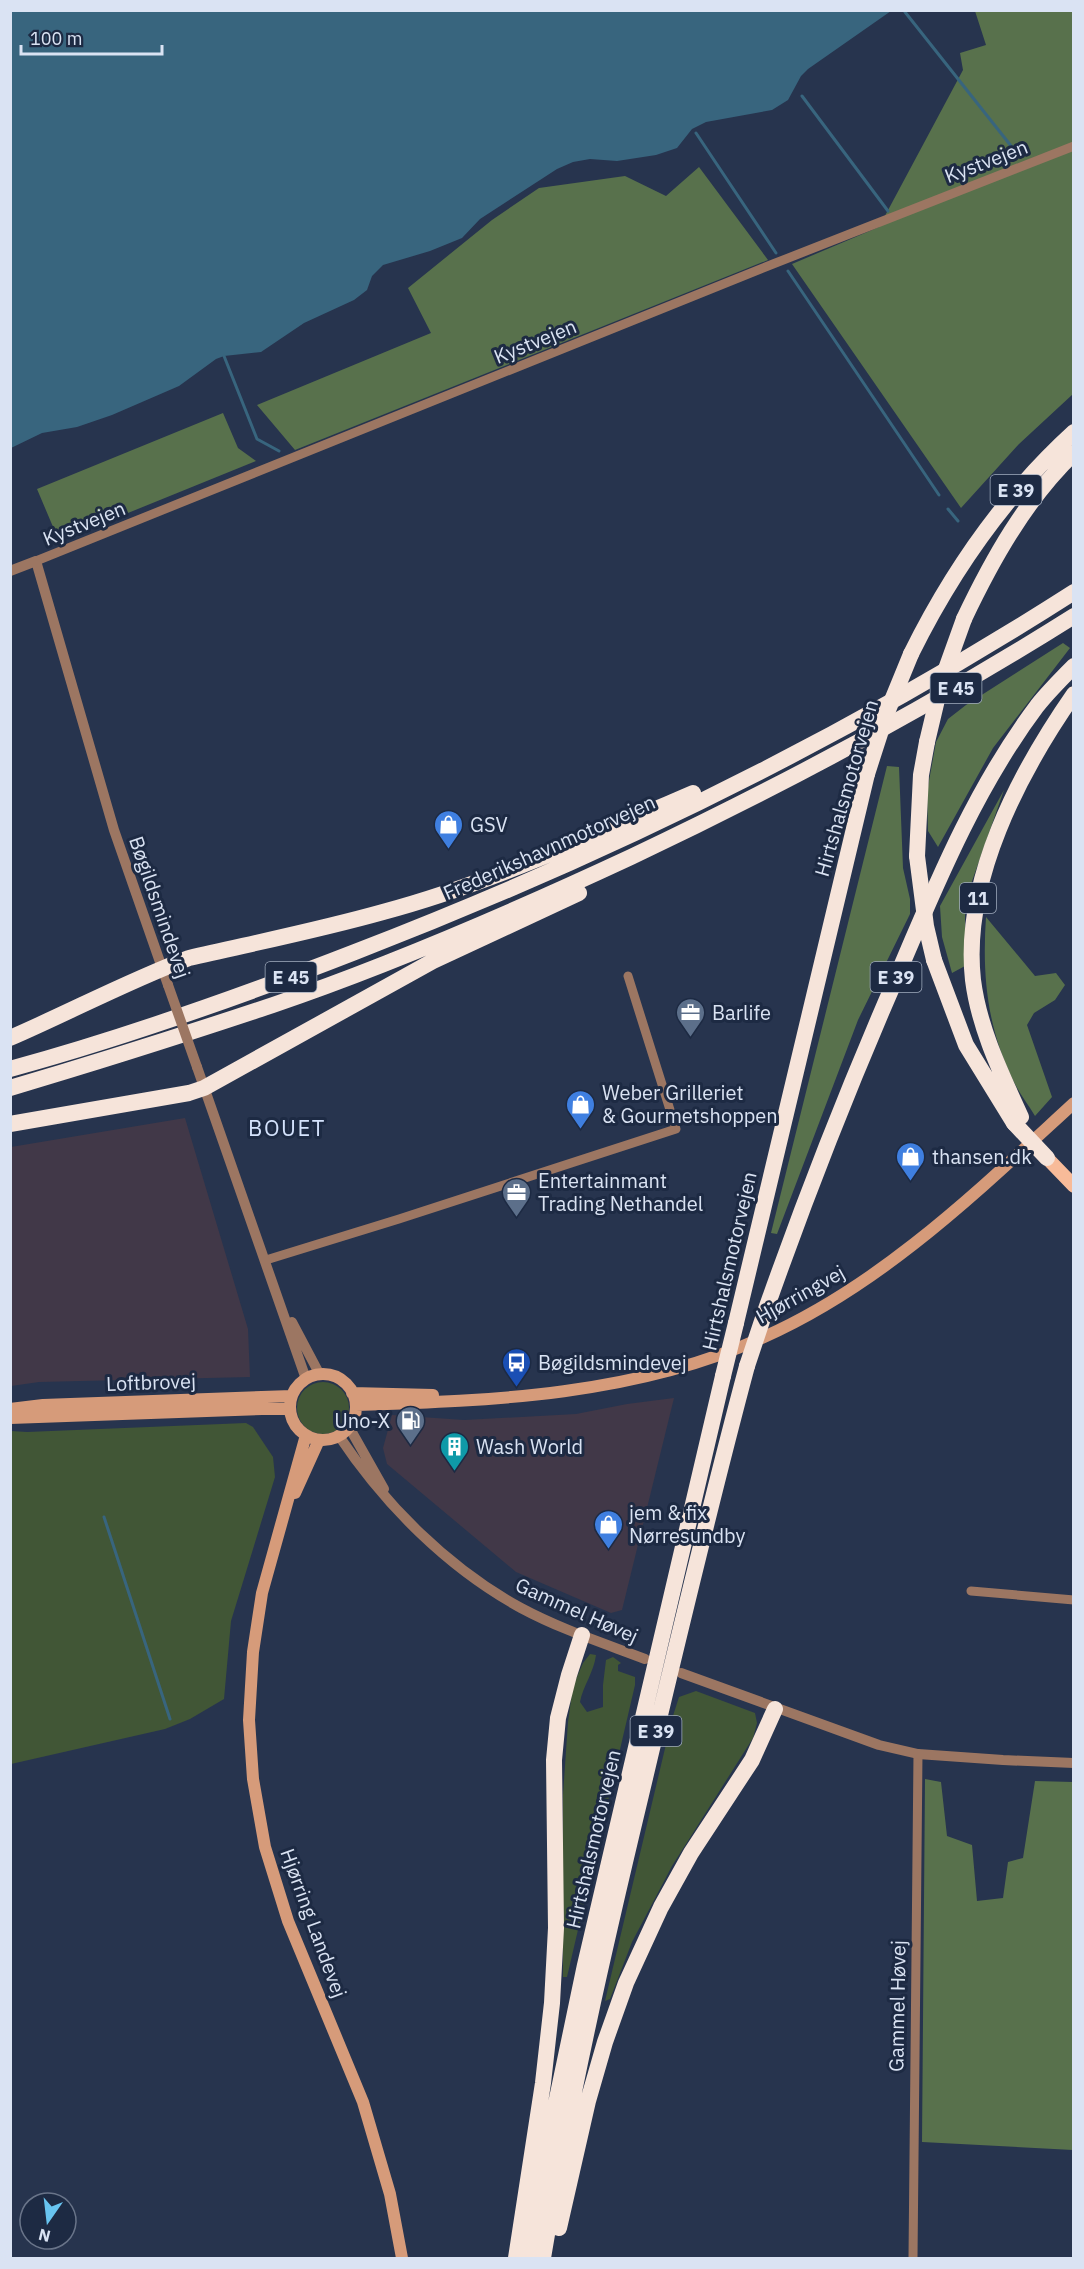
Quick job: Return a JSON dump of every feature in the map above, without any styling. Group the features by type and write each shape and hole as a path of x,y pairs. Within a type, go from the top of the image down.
{"highway":[{"name":"Hirtshalsmotorvejen","path":"527,2259 546,2151 585,1965 867,774 886,715 911,654 932,613 1008,498 1046,457 1074,432"},
{"name":"11","path":"1050,1162 1017,1120 966,1045 934,960 926,926 917,856 921,775 927,742 941,683 964,619 1014,528 1037,494 1074,453"},
{"name":"Frederikshavnmotorvejen","path":"10,1069 155,1025 266,986 441,919 655,824 847,725 957,663 1074,592"},
{"name":"Frederikshavnmotorvejen","path":"10,1088 275,1004 429,945 598,872 710,819 835,754 966,682 1074,616"},
{"name":"Hirtshalsmotorvejen","path":"543,2259 572,2098 600,1965 676,1646 747,1366 765,1312 812,1183 879,1018 951,851 1003,755 1038,704 1074,666"},
{"name":"11","path":"1017,1120 979,1010 973,970 977,900 990,856 1022,777 1048,730 1074,694"},
{"path":"10,1038 189,958 384,912 453,890 647,813 847,725"},
{"path":"10,1124 189,1093 204,1088 433,961 602,882 714,826 835,754"},
{"path":"516,2259 543,2082 552,2003 556,1928 554,1760 558,1718 582,1635"},
{"path":"552,2259 588,2101 605,2042 626,1983 661,1907 691,1853 752,1760 775,1709"}],"main road":[{"name":"Hjørringvej","path":"354,1399 488,1398 552,1393 608,1385 673,1369 742,1347 767,1336 855,1287 904,1251 991,1179 1074,1103"},
{"name":"11","path":"1050,1162 1074,1186"},
{"path":"320,1375 339,1379 354,1399 354,1419 350,1426 333,1439 319,1440 306,1436 295,1424 290,1409 292,1396 298,1386 306,1379 320,1375"},
{"name":"Loftbrovej","path":"10,1409 55,1405 292,1396"},
{"name":"Loftbrovej","path":"10,1418 290,1409"},
{"name":"Hjørring Landevej","path":"306,1436 262,1593 253,1652 249,1720 252,1779 265,1847 288,1921 363,2102 390,2194 402,2259"},
{"name":"Hjørring Landevej","path":"282,1522 319,1440"}],"street":[{"name":"Kystvejen","path":"10,571 773,264 1074,146"},
{"name":"Bøgildsmindevej","path":"36,561 114,830 306,1379"},
{"path":"266,1260 676,1129 628,976"},
{"name":"Bøgildsmindevej","path":"281,1304 320,1375"},
{"name":"Gammel Høvej","path":"350,1426 352,1434 388,1498"},
{"name":"Gammel Høvej","path":"339,1436 378,1490 430,1542 476,1580 522,1609 645,1659"},
{"path":"971,1591 1074,1600"},
{"path":"681,1673 879,1745 918,1754 1003,1761 1074,1763"},
{"name":"Gammel Høvej","path":"913,2259 918,1754"}],"shaded area":[{"path":"185,1118 248,1329 250,1377 39,1382 11,1386 11,1147"},
{"path":"674,1398 622,1610 611,1613 516,1572 387,1464 383,1448 392,1415 464,1420 576,1414"}],"green space":[{"path":"975,11 1073,11 1073,394 1019,444 961,508 792,264 879,227 963,70 960,53 986,45"},
{"path":"699,167 768,260 295,450 257,405 431,333 408,288 492,220 539,188 625,176 666,196"},
{"path":"223,413 238,448 256,461 59,541 37,489"},
{"path":"1063,643 1070,648 993,748 938,847 928,831 927,792 936,742 948,719"},
{"path":"887,766 899,767 903,868 910,899 910,914 858,1020 777,1234 771,1233"},
{"path":"1004,790 971,884 965,915 965,966 952,973 942,937 940,906"},
{"path":"986,917 1035,976 1056,973 1065,985 1055,1000 1034,1013 1027,1025 1052,1097 1035,1116 1013,1080 1004,1060 992,1020 986,980"},
{"path":"323,1382 333,1384 341,1390 347,1398 349,1408 347,1418 341,1426 333,1432 323,1434 313,1432 305,1426 299,1418 297,1408 299,1398 305,1390 313,1384"},
{"path":"246,1423 253,1427 273,1457 275,1477 231,1621 224,1699 190,1719 165,1729 11,1764 11,1431"},
{"path":"590,1654 596,1655 595,1661 580,1702 587,1712 603,1707 606,1660 613,1657 621,1663 618,1665 618,1671 635,1677 635,1685 567,1977 563,1977 563,1795 568,1722 573,1686 583,1663"},
{"path":"696,1691 755,1713 757,1723 753,1738 672,1866 632,1942 610,1999 605,2001 672,1719 679,1697"},
{"path":"925,1779 941,1782 947,1836 972,1845 977,1901 1003,1898 1008,1862 1023,1858 1035,1781 1073,1782 1073,2150 922,2142"}],"water":[{"path":"10,11 891,11 808,69 801,76 788,100 772,110 706,122 692,129 677,148 656,155 617,161 590,159 573,162 557,169 480,219 462,238 430,251 383,265 372,276 367,290 354,300 304,323 261,352 216,359 179,386 112,415 77,427 42,433 11,448"}],"waterway":[{"path":"905,12 1019,156"},
{"path":"802,96 888,211"},
{"path":"696,133 776,253"},
{"path":"788,271 939,495"},
{"path":"224,356 257,439 279,451"},
{"path":"948,509 958,521"},
{"path":"104,1517 170,1719"}],"place":[{"name":"GSV","path":"449,850"},
{"name":"Barlife","path":"691,1038"},
{"name":"Weber Grilleriet & Gourmetshoppen","path":"581,1130"},
{"name":"thansen.dk","path":"911,1182"},
{"name":"Entertainmant Trading Nethandel","path":"517,1218"},
{"name":"Bøgildsmindevej","path":"517,1388"},
{"name":"Uno-X","path":"411,1446"},
{"name":"Wash World","path":"455,1472"},
{"name":"jem & fix Nørresundby","path":"608,1550"}],"district":[{"name":"BOUET","path":"287,1127"}]}
